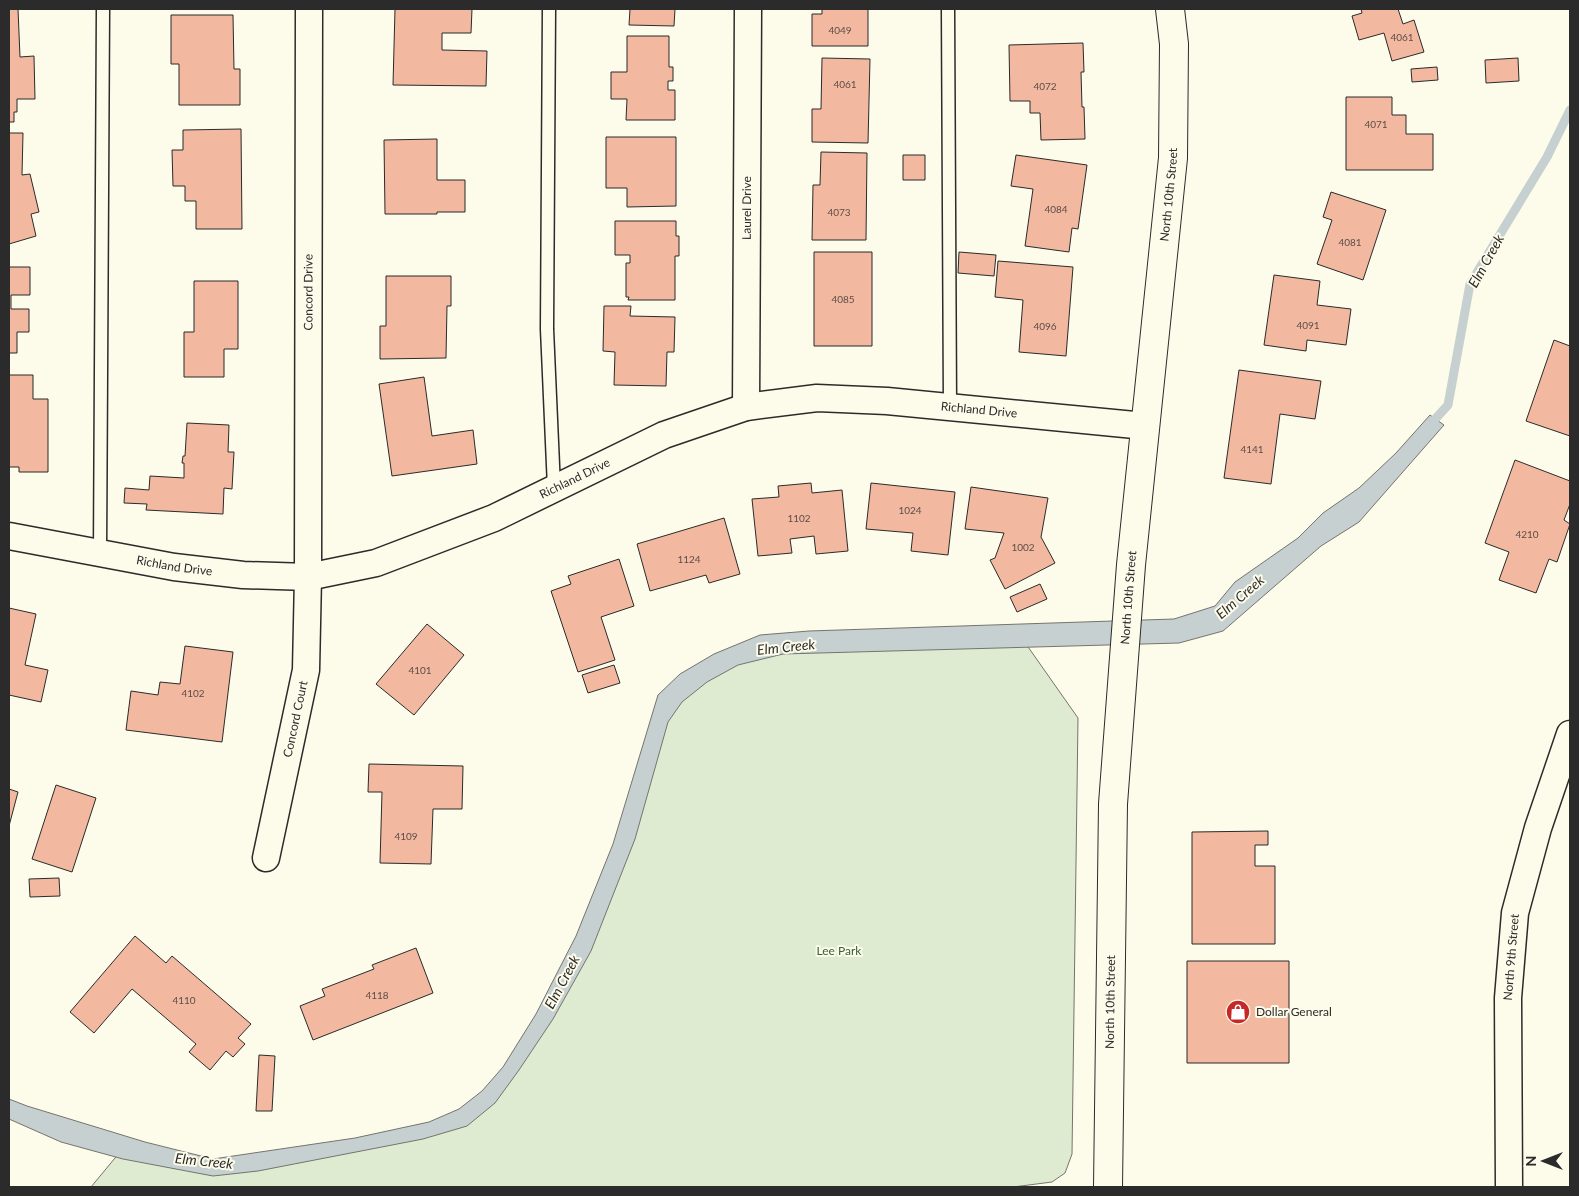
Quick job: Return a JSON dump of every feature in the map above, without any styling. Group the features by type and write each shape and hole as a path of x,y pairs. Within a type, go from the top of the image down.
{"main road":[{"name":"North 10th Street","path":"1108,1187 1113,804 1131,565 1173,158 1174,44 1170,9"}],"street":[{"name":"Concord Drive","path":"308,577 309,9"},
{"name":"Laurel Drive","path":"746,407 748,9"},
{"name":"Richland Drive","path":"9,536 174,567 243,575 308,577 376,563 494,518 664,435 746,407 817,398 887,401 1145,426"},
{"name":"Concord Court","path":"266,858 306,670 308,577"},
{"name":"North 9th Street","path":"1509,1187 1508,998 1515,913 1538,828 1570,734"}],"lane":[{"path":"100,554 103,9"},
{"path":"549,9 547,329 554,488"},
{"path":"948,9 950,407"}],"green space":[{"name":"Lee Park","path":"1026,644 1078,718 1072,1154 1065,1173 1052,1182 1013,1187 91,1187 120,1152 216,1172 452,1125 492,1100 562,995 666,716 682,691 737,661 766,653"}],"water":[{"path":"1430,415 1444,425 1359,522 1321,546 1223,631 1179,643 783,654 738,665 707,682 682,702 668,722 635,839 591,951 553,1019 519,1070 495,1103 467,1126 423,1139 258,1171 213,1176 123,1159 61,1142 9,1119 9,1099 145,1142 213,1159 355,1138 429,1122 459,1109 482,1091 503,1067 536,1014 576,936 613,844 658,695 680,674 714,654 760,635 809,631 1174,619 1215,606 1235,582 1298,538 1323,513 1359,488 1396,453"}],"building":[{"path":"9,9 18,9 20,57 34,56 35,99 17,99 17,112 14,112 14,122 9,122"},
{"path":"395,9 472,9 471,33 442,33 442,50 487,51 486,86 393,85"},
{"path":"630,9 675,9 674,26 629,25"},
{"path":"822,9 868,9 868,46 812,46 812,14 822,14"},
{"path":"1361,9 1398,9 1403,24 1414,20 1424,52 1392,61 1384,33 1359,40 1352,16 1362,13"},
{"path":"171,15 233,15 234,69 240,69 240,105 179,105 179,64 171,64"},
{"path":"627,36 669,36 669,67 673,67 673,81 668,81 668,90 675,90 675,120 626,120 627,99 611,99 611,72 627,72"},
{"path":"1083,43 1084,72 1081,72 1085,139 1041,140 1040,113 1030,113 1030,101 1010,101 1009,45"},
{"path":"822,58 870,59 868,143 812,142 812,109 821,109"},
{"path":"1518,58 1519,81 1486,83 1485,60"},
{"path":"1437,67 1438,80 1412,82 1411,69"},
{"path":"1346,97 1392,97 1392,115 1406,115 1406,134 1433,134 1433,170 1346,170"},
{"path":"241,129 242,229 196,229 196,201 185,201 185,186 173,186 172,150 183,150 183,130"},
{"path":"9,133 23,133 22,175 30,174 39,212 31,214 36,236 9,244"},
{"path":"606,137 676,137 676,206 627,207 627,188 606,188"},
{"path":"437,139 437,180 465,180 465,212 385,214 384,140"},
{"path":"821,152 867,153 866,240 812,240 813,185 820,185"},
{"path":"903,155 925,155 925,180 903,180"},
{"path":"1016,155 1087,165 1078,229 1072,228 1069,252 1025,246 1033,189 1011,186"},
{"path":"1331,192 1386,210 1363,280 1317,264 1332,220 1323,217"},
{"path":"615,221 676,221 676,236 679,236 679,256 675,256 675,300 628,300 629,297 626,297 626,263 630,263 630,255 615,255"},
{"path":"814,252 872,252 872,346 814,346"},
{"path":"959,252 996,255 994,276 958,273"},
{"path":"998,261 1073,267 1066,356 1019,352 1023,300 995,297"},
{"path":"9,267 30,267 30,295 11,295 11,309 29,309 29,332 17,332 17,353 9,353"},
{"path":"1274,275 1320,281 1317,305 1351,309 1346,345 1307,340 1306,351 1264,345"},
{"path":"386,276 451,276 451,306 447,306 446,358 380,359 380,326 386,326"},
{"path":"194,281 238,281 238,349 224,349 224,377 184,377 184,332 194,332"},
{"path":"604,306 631,306 630,316 675,317 674,352 667,352 666,386 614,385 615,352 603,351"},
{"path":"1554,340 1570,346 1570,436 1526,421"},
{"path":"1239,370 1321,381 1315,419 1280,414 1271,484 1224,478"},
{"path":"9,375 33,375 33,399 48,399 48,472 19,472 19,467 9,467"},
{"path":"424,377 432,436 473,430 477,464 392,476 379,384"},
{"path":"187,423 229,425 228,452 234,452 232,489 224,488 223,514 146,510 147,504 124,503 125,488 149,490 150,476 184,478 184,463 182,463 183,456 185,456"},
{"path":"1515,460 1570,481 1570,504 1564,520 1570,524 1557,562 1549,559 1536,593 1499,580 1509,552 1485,543"},
{"path":"811,483 812,493 842,490 848,551 816,554 814,536 790,539 792,553 758,556 752,499 779,497 778,486"},
{"path":"871,483 955,492 948,555 911,551 913,533 866,529"},
{"path":"971,487 1048,498 1041,537 1055,563 1005,589 990,560 995,558 1004,533 965,529"},
{"path":"724,518 740,574 709,583 706,575 650,591 637,544"},
{"path":"619,559 634,606 601,617 615,660 578,672 551,591 571,584 568,576"},
{"path":"1040,584 1047,599 1017,612 1010,597"},
{"path":"9,608 36,614 25,665 48,670 41,702 9,695"},
{"path":"427,624 464,655 414,715 376,684"},
{"path":"185,646 233,652 222,742 126,730 131,691 158,695 160,682 180,684"},
{"path":"614,665 620,683 588,693 582,675"},
{"path":"369,764 463,766 462,809 433,809 431,864 380,863 382,792 368,792"},
{"path":"56,785 96,798 72,872 32,859"},
{"path":"9,789 18,792 9,826"},
{"path":"1268,831 1268,845 1255,845 1255,866 1275,866 1275,944 1192,944 1192,832"},
{"path":"59,878 60,896 30,897 29,879"},
{"path":"135,936 166,963 172,956 251,1024 238,1038 245,1044 233,1057 226,1051 210,1070 189,1052 196,1044 132,989 94,1033 70,1012"},
{"path":"416,948 433,993 313,1040 300,1006 325,996 322,989 374,969 372,965"},
{"name":"Dollar General","path":"1187,961 1289,961 1289,1063 1187,1063"},
{"path":"259,1055 275,1056 272,1111 256,1111"}],"waterway":[{"name":"Elm Creek","path":"1428,427 1448,405 1470,284 1547,157 1570,110"}],"place":[{"name":"Dollar General","path":"1238,1012"}]}
